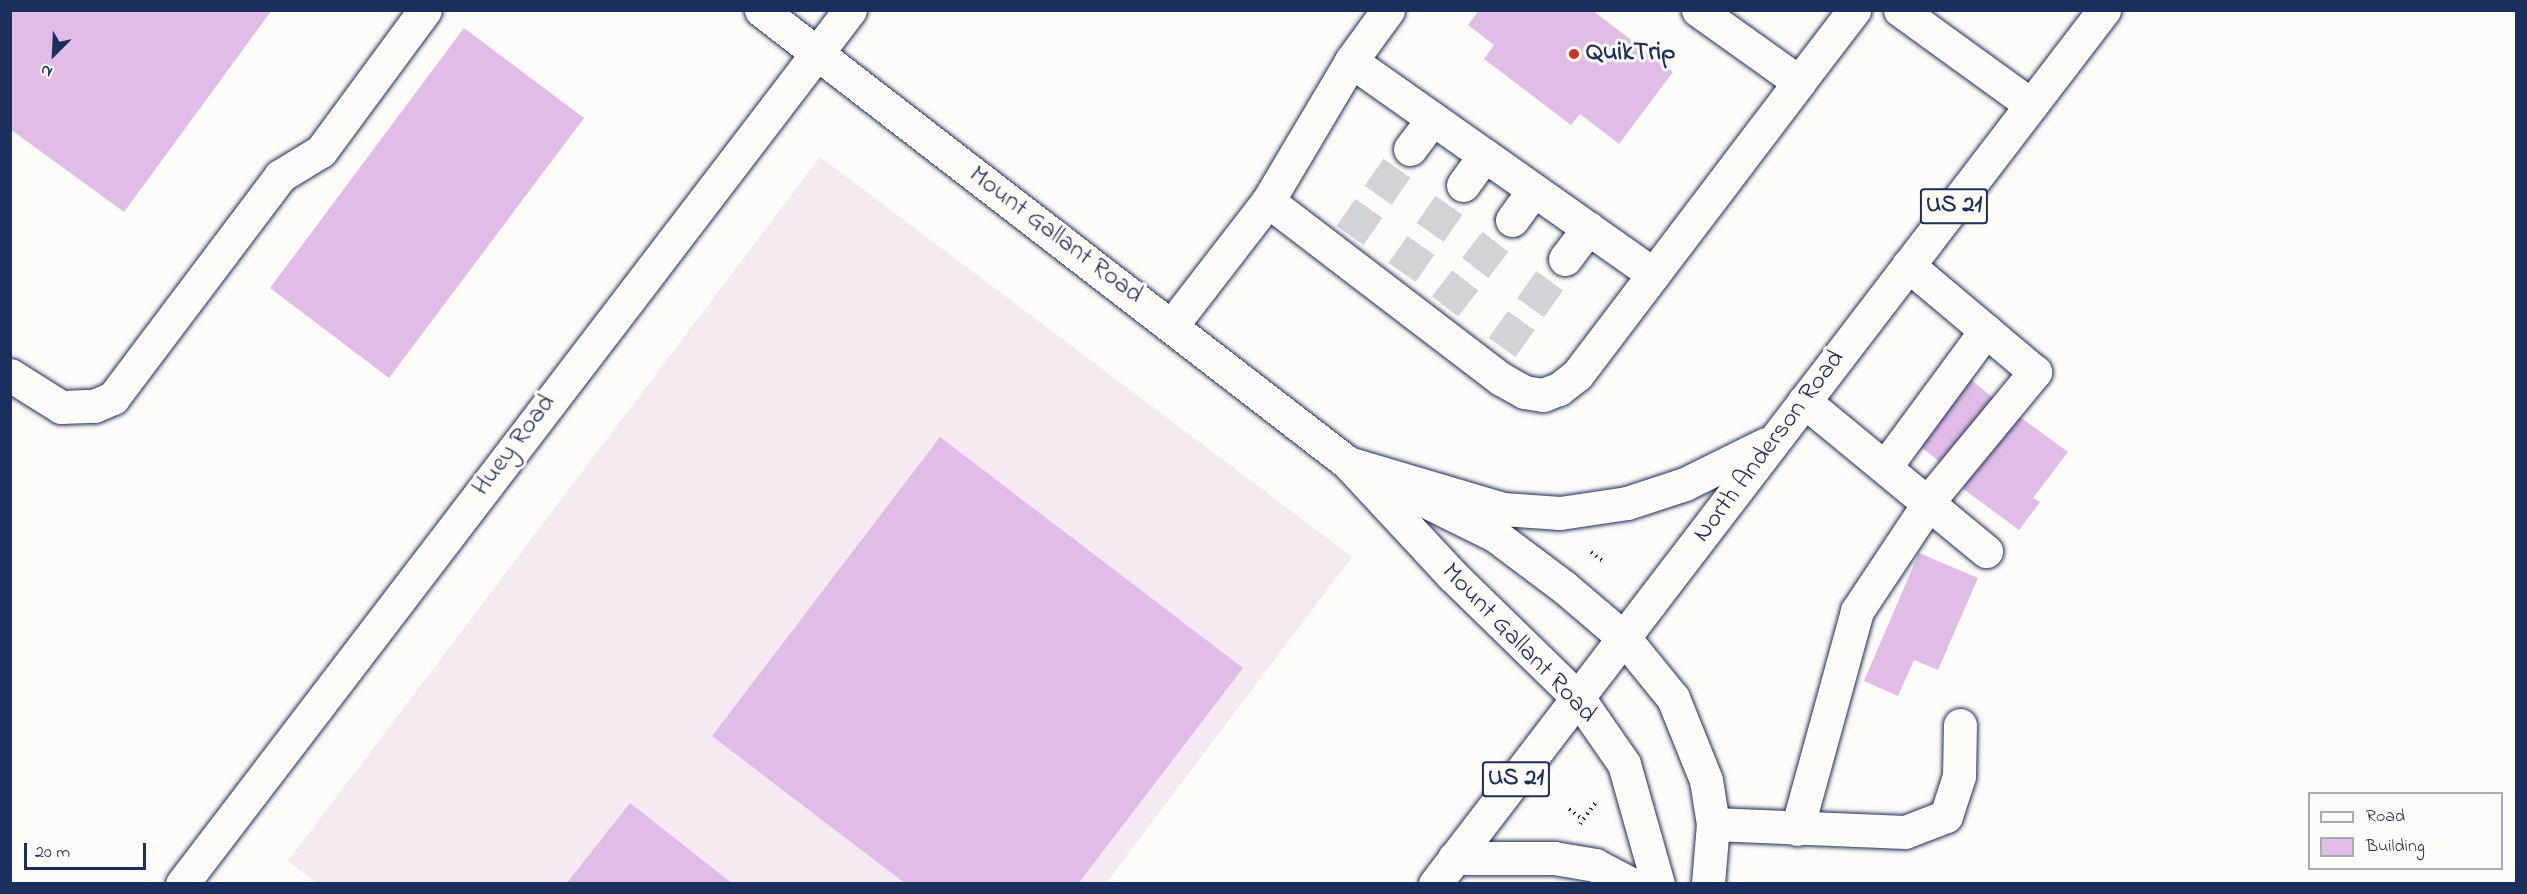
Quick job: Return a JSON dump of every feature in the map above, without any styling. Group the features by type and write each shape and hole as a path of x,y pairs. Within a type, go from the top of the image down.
{"street":[{"path":"10,375 61,407 94,406 113,398 280,176 321,150 425,10"},
{"name":"Mount Gallant Road","path":"761,10 813,54 1172,325 1348,463 1453,576 1579,699 1624,764 1658,884"},
{"name":"Huey Road","path":"182,884 813,54 850,10"},
{"path":"1172,325 1268,201 1351,60 1388,10"},
{"path":"1698,10 1799,82"},
{"path":"1268,201 1343,244 1395,282 1494,357 1524,392 1543,395 1559,389 1577,375 1854,10"},
{"path":"1900,10 2031,105"},
{"name":"North Anderson Road","path":"1444,871 1625,639 1773,441 2104,10"},
{"path":"1351,60 1653,274"},
{"path":"1410,149 1433,119"},
{"path":"1463,185 1485,155"},
{"path":"1512,220 1534,190"},
{"path":"1565,259 1588,228"},
{"path":"1797,829 1857,610 1929,503 2035,372 1908,265"},
{"path":"1885,467 1986,330"},
{"path":"1804,401 1986,551"},
{"path":"1348,463 1503,509 1560,513 1628,503 1685,484 1773,441"},
{"name":"Mount Gallant Road","path":"1348,463 1496,536 1625,639 1673,699 1706,780 1713,824 1708,884"},
{"path":"1713,824 1905,832 1946,816 1959,776 1960,725"},
{"path":"1444,871 1554,858 1595,865 1631,884"}],"path":[{"path":"1591,552 1604,562"},
{"path":"1578,827 1597,802"},
{"path":"1569,810 1583,820"}],"shaded area":[{"path":"820,157 1352,557 1106,883 318,884 288,861"}],"building":[{"path":"10,10 272,10 124,212 10,129"},
{"path":"1479,10 1592,10 1673,72 1619,144 1580,114 1571,125 1484,59 1494,45 1468,25"},
{"path":"464,28 584,118 389,378 270,288"},
{"path":"1962,372 1999,403 1949,469 1912,440"},
{"path":"2013,412 2068,452 2033,498 2040,502 2019,530 1958,485"},
{"path":"940,437 1243,668 1078,884 906,884 712,736"},
{"path":"1919,553 1978,578 1938,670 1914,660 1898,696 1864,681"},
{"path":"630,803 733,884 566,884"}],"tunnel":[{"path":"1350,235 1410,149"},
{"path":"1402,272 1463,185"},
{"path":"1445,306 1512,220"},
{"path":"1502,347 1565,259"}],"place":[{"name":"QuikTrip","path":"1574,54"}]}
